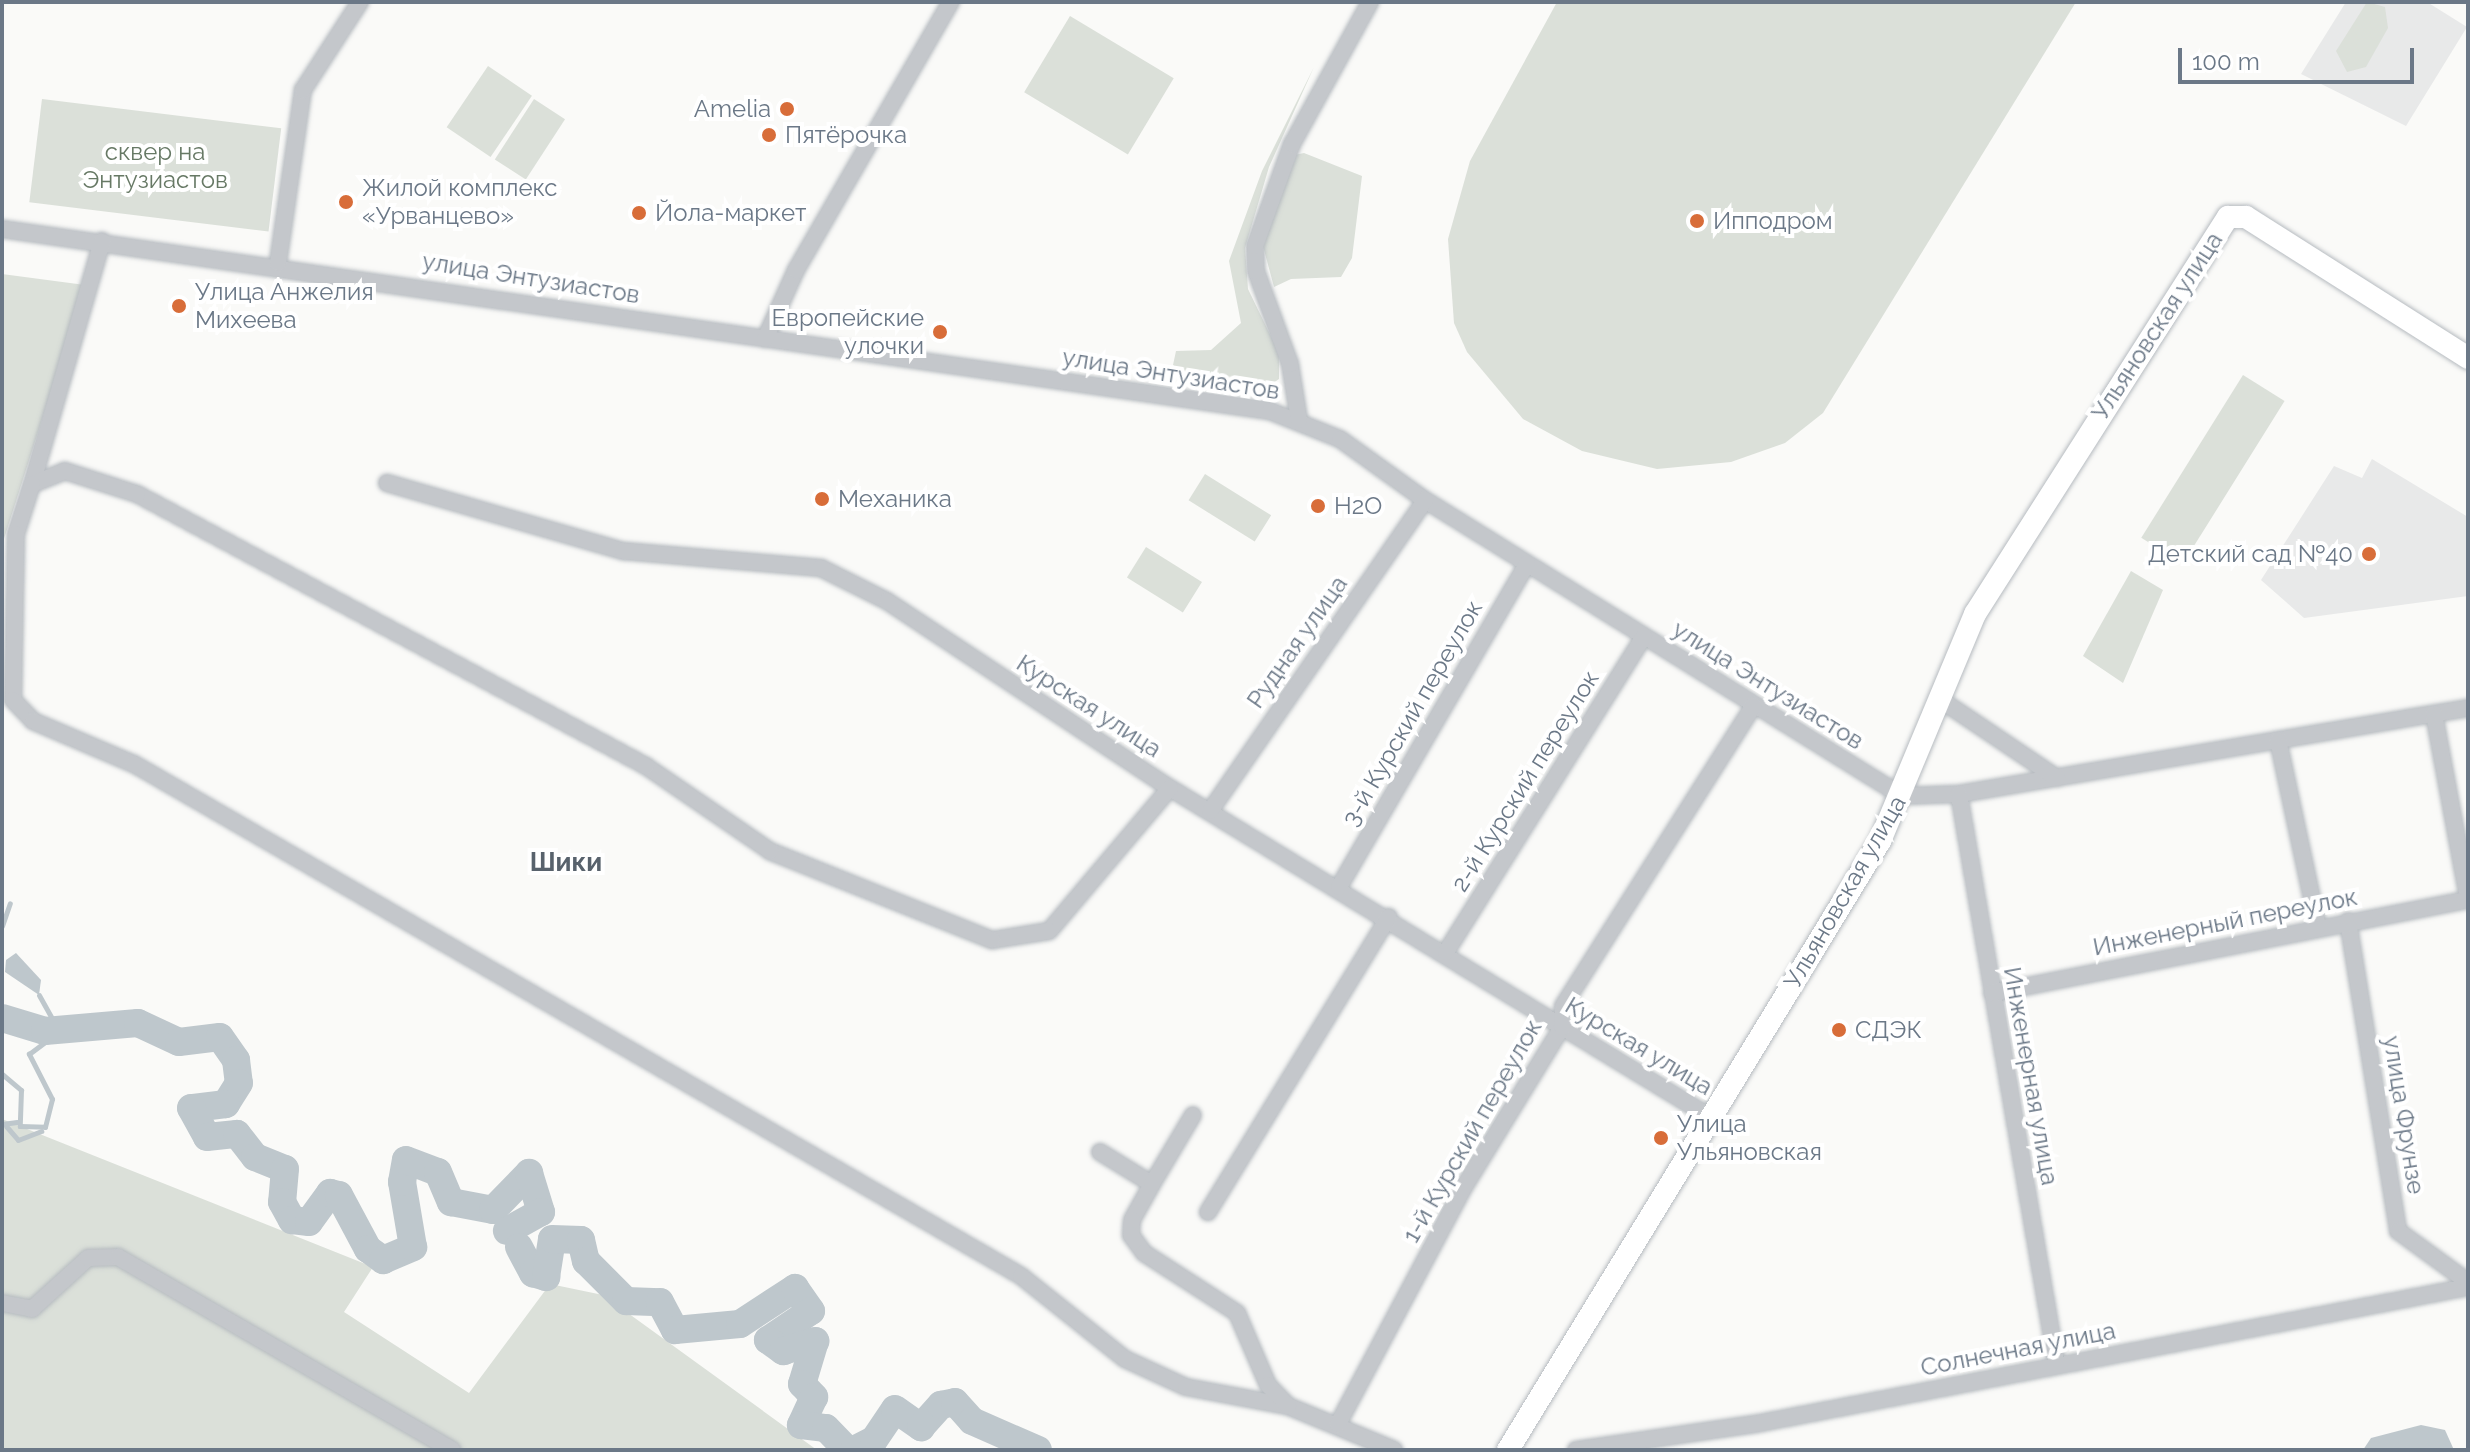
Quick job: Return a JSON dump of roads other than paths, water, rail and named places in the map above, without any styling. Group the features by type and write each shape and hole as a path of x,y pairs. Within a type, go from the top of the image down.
{"main road":[{"name":"Ульяновская улица","path":"1508,1450 1902,796 1992,584 2228,217 2246,217 2468,358"}],"street":[{"path":"278,263 303,90 360,2"},
{"path":"765,339 796,270 951,2"},
{"path":"1299,420 1290,364 1258,279 1255,246 1292,144 1370,2"},
{"name":"улица Энтузиастов","path":"2,229 278,263 1299,420 1340,439 1425,500 1902,796"},
{"path":"102,241 16,534 9,613 13,700 33,721 134,764 1021,1276 1125,1359 1186,1387 1288,1406 1338,1424 1394,1450"},
{"path":"32,484 65,471 137,494 646,766 770,851 992,940 1018,941 1049,931 1170,788"},
{"name":"Курская улица","path":"387,483 623,551 821,568 887,601 1170,788 1389,917 1710,1117"},
{"name":"Рудная улица","path":"1210,811 1425,500"},
{"name":"3-й Курский переулок","path":"1339,887 1527,564"},
{"name":"2-й Курский переулок","path":"1446,952 1644,636"},
{"path":"1941,700 2057,778"},
{"name":"1-й Курский переулок","path":"1338,1424 1464,1187 1562,1027 1563,1006 1754,705"},
{"path":"1902,796 1959,794 2468,708"},
{"path":"2434,714 2468,899"},
{"path":"2278,740 2318,926"},
{"name":"Инженерная улица","path":"1959,794 2057,1366"},
{"name":"Инженерный переулок","path":"1992,993 2318,926 2468,899"},
{"path":"1208,1212 1389,917"},
{"name":"улица Фрунзе","path":"2348,921 2398,1231 2468,1284"},
{"path":"1193,1115 1152,1184 1131,1235 1144,1253 1237,1313 1268,1385 1288,1406"},
{"path":"1100,1152 1152,1184"},
{"path":"2,1303 32,1309 88,1258 118,1257 452,1450"},
{"name":"Солнечная улица","path":"1576,1450 2057,1366 2468,1284"}],"waterway":[{"path":"2,926 10,903"},
{"path":"2,1074 21,1090 20,1126 45,1127 52,1099 29,1054 59,1031 39,995"},
{"path":"2,1018 45,1031 138,1023 179,1042 220,1037 236,1060 239,1083 226,1104 191,1108 207,1137 237,1134 255,1157 285,1169 282,1202 292,1220 309,1222 330,1193 339,1195 368,1249 383,1260 413,1247 402,1182 406,1160 438,1172 451,1202 493,1210 529,1173 541,1212 507,1231"},
{"path":"2,1124 17,1122"},
{"path":"6,1126 18,1140 41,1131"},
{"path":"519,1247 533,1273 546,1277 552,1239 581,1240 586,1261 626,1301 660,1302 675,1330 740,1324 795,1288 811,1311 768,1340 783,1351 815,1341 802,1384 814,1397 801,1425 826,1428 847,1450"},
{"path":"854,1450 874,1440 895,1409 921,1427 941,1405 955,1402 972,1421 1038,1450"}],"place":[{"name":"Amelia","path":"787,109"},
{"name":"Пятёрочка","path":"769,135"},
{"name":"Жилой комплекс «Урванцево»","path":"346,202"},
{"name":"Йола-маркет","path":"639,213"},
{"name":"Ипподром","path":"1697,221"},
{"name":"Улица Анжелия Михеева","path":"179,306"},
{"name":"Европейские улочки","path":"940,332"},
{"name":"Механика","path":"822,499"},
{"name":"H2O","path":"1318,506"},
{"name":"Детский сад №40","path":"2369,554"},
{"name":"СДЭК","path":"1839,1030"},
{"name":"Улица Ульяновская","path":"1661,1138"}],"district":[{"name":"Шики","path":"566,863"}],"park label":[{"name":"сквер на Энтузиастов","path":"155,166"}]}
